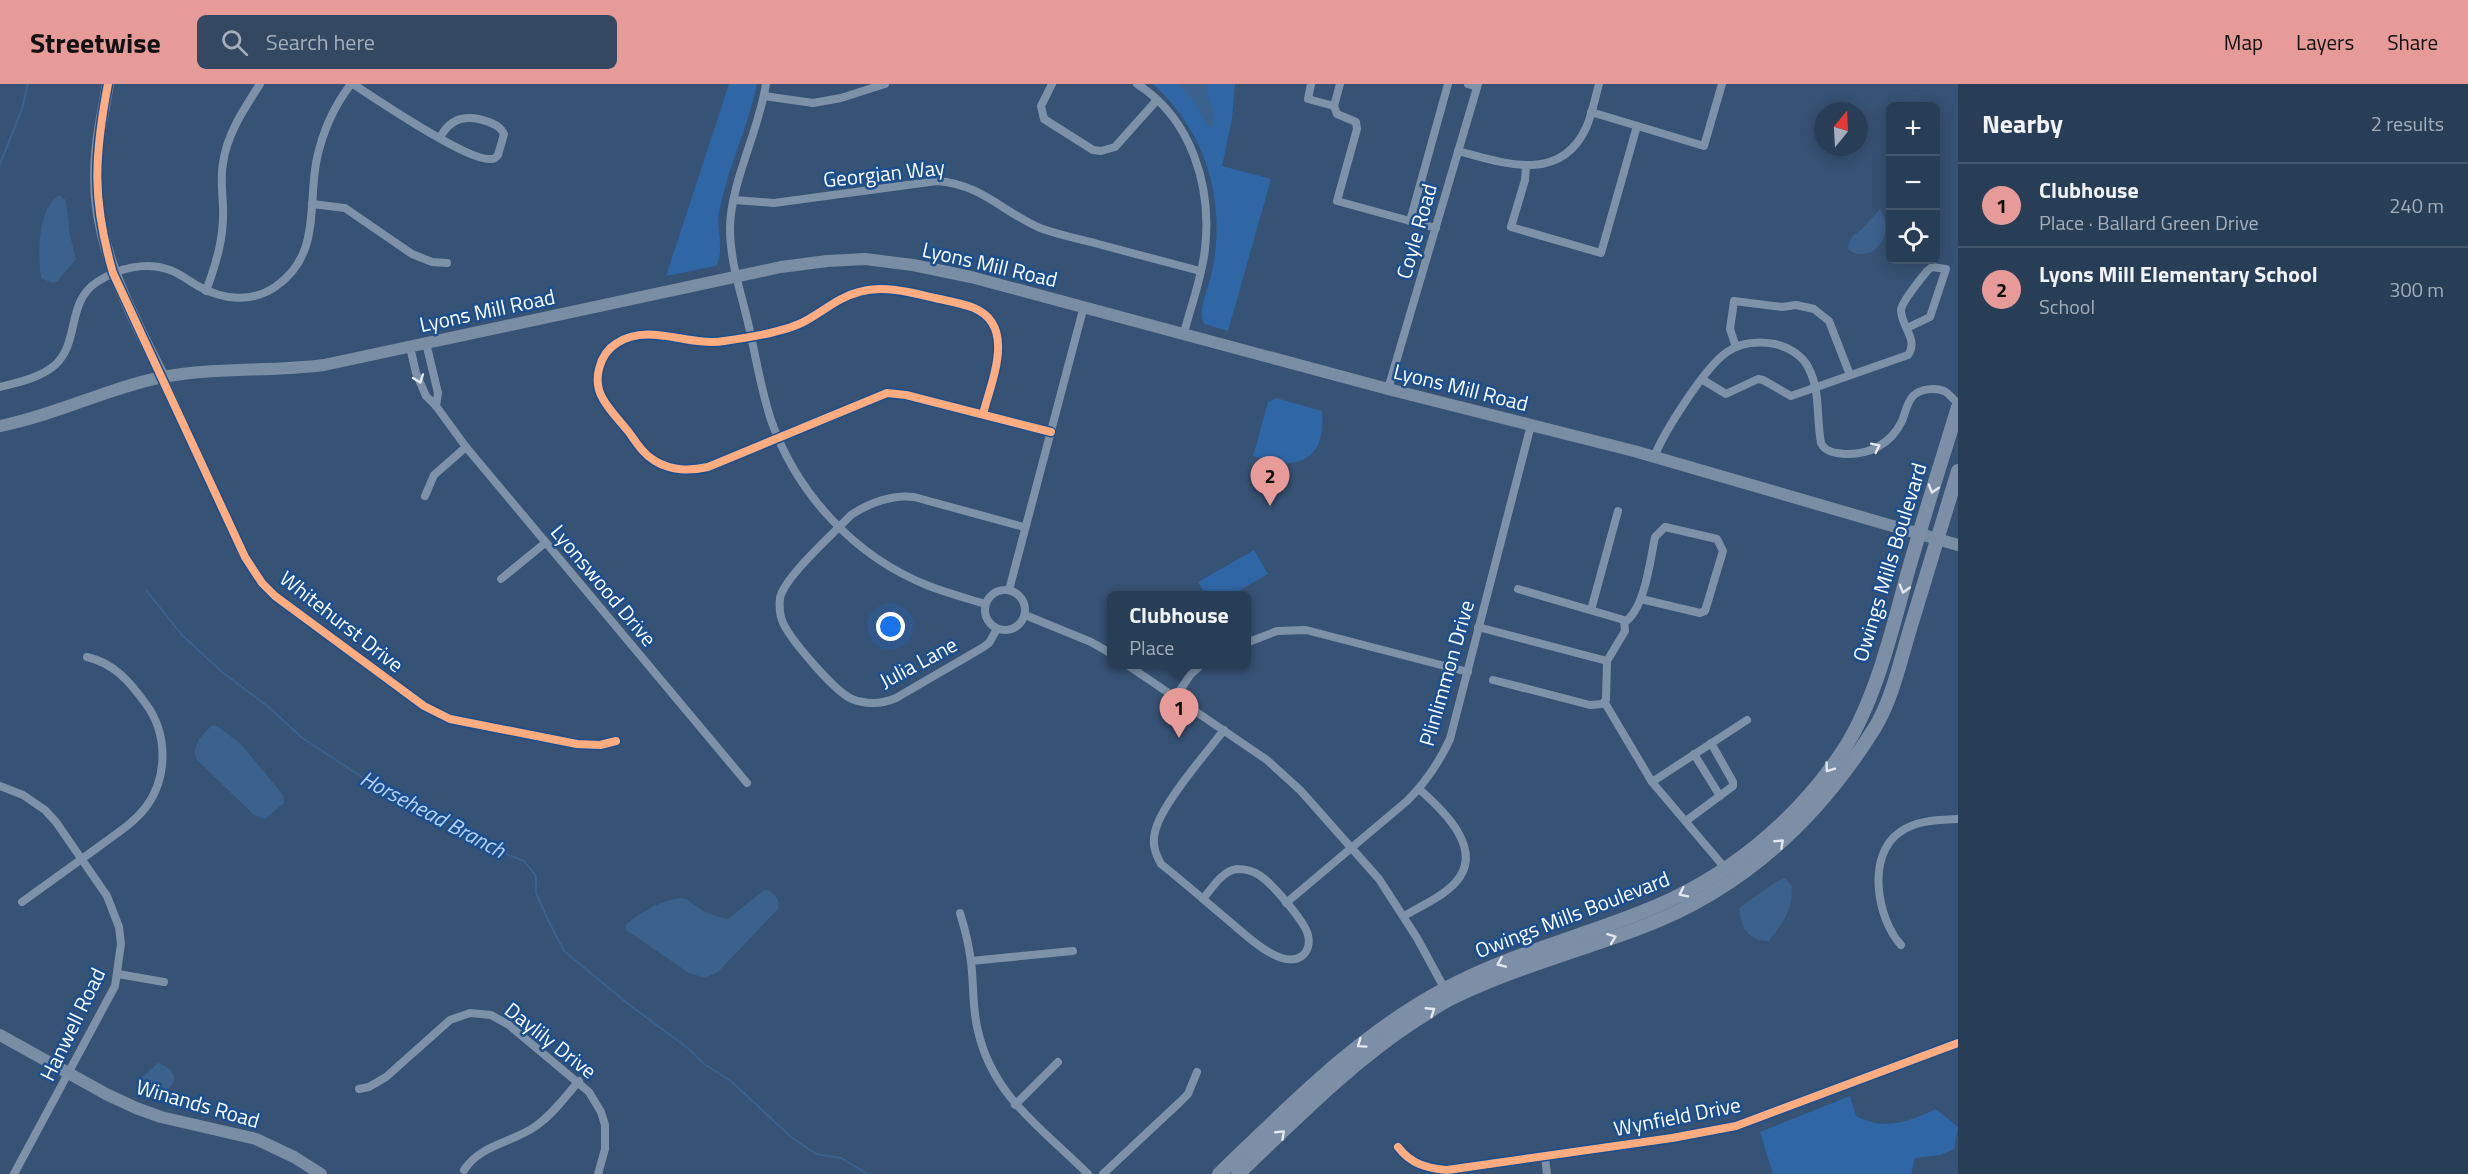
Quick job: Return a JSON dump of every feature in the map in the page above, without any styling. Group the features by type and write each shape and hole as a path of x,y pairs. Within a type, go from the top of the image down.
{"main road":[{"path":"108,84 100,130 96,177 100,224 113,273 163,377"},
{"name":"Lyons Mill Road","path":"0,426 58,409 88,397 163,377 215,371 295,369 410,347 781,267 865,259 890,261 961,274 1084,306 1388,389 1654,457 1958,545"},
{"name":"Owings Mills Boulevard","path":"1219,1174 1351,1050 1402,1015 1447,994 1509,959 1646,911 1689,890 1756,846 1812,792 1845,746 1858,722 1877,675 1958,405"},
{"name":"Owings Mills Boulevard","path":"1238,1174 1356,1063 1447,994 1646,926 1692,905 1727,886 1762,860 1792,832 1820,802 1859,751 1885,708 1958,471"},
{"name":"Winands Road","path":"0,1035 106,1094 136,1108 161,1117 256,1139 294,1157 321,1174"}],"street":[{"path":"207,291 221,243 224,210 222,165 226,148 241,114 260,84"},
{"path":"0,387 38,375 55,364 67,348 74,314 81,298 96,282 113,273 132,267 158,267 183,276 219,296 245,298 271,290 284,281 296,269 308,244 314,176 321,145 334,111 352,84 440,138 489,160 498,155 504,134 495,125 478,118 465,117 448,124 440,138"},
{"path":"766,84 734,200 730,230 737,277 764,394 779,438 809,494 840,527 881,561 928,586 985,604"},
{"path":"764,96 813,103 841,99 885,84"},
{"path":"1052,84 1041,106 1044,119 1093,150 1101,151 1114,147 1157,100"},
{"path":"1137,84 1170,114 1189,145 1203,184 1205,251 1184,333"},
{"path":"1311,84 1308,99 1334,106"},
{"path":"1341,84 1334,106 1337,114 1353,120 1357,126 1337,201 1436,228"},
{"path":"1410,221 1448,84"},
{"path":"1468,84 1478,85"},
{"path":"1458,152 1516,166 1550,162 1570,149 1586,128 1599,84"},
{"path":"1591,112 1704,146 1722,84"},
{"name":"Coyle Road","path":"1388,389 1478,85"},
{"path":"1526,166 1525,180 1511,227 1601,253 1636,126"},
{"name":"Georgian Way","path":"734,200 774,203 937,181 948,182 968,186 1025,220 1053,232 1200,271"},
{"path":"312,204 345,208 412,255 432,262 447,263"},
{"path":"1703,380 1726,394 1758,379 1791,396 1908,355 1912,346 1901,311 1904,303 1927,271 1932,267 1946,269 1930,317 1907,327"},
{"path":"983,414 997,362 998,342 991,321 982,313 966,305 908,291 872,289 848,295 797,325 713,342 646,334 632,336 617,342 603,357 597,386 602,398 644,453 668,467 687,470 708,467 888,393 906,394 1051,432"},
{"path":"1736,347 1730,329 1734,301 1782,307 1806,307 1814,309 1829,321 1850,375"},
{"path":"1010,590 1024,527 1084,306"},
{"path":"1654,457 1663,435 1717,360 1736,347 1758,342 1769,343 1792,351 1807,365 1818,400 1821,443 1824,448 1839,453 1866,452 1890,439 1902,421 1911,399 1917,393 1942,390 1958,405"},
{"path":"426,343 438,393 436,406"},
{"name":"Lyonswood Drive","path":"410,347 416,373 426,396 747,783"},
{"name":"Whitehurst Drive","path":"163,377 245,557 262,583 284,603 424,706 450,719 577,744 600,745 616,741"},
{"name":"Plinlimmon Drive","path":"1286,903 1419,789 1441,759 1450,739 1532,425"},
{"path":"425,496 434,475 466,447"},
{"name":"Julia Lane","path":"997,629 989,643 982,648 897,698 886,702 864,703 842,693 833,686 788,631 783,623 779,605 790,579 840,527 859,510 896,496 904,496 1024,527"},
{"path":"1591,610 1618,510"},
{"path":"1641,599 1700,613 1704,611 1724,551 1721,543 1717,539 1682,530 1665,528 1659,531 1655,537 1641,599 1630,618 1625,622 1624,631 1607,661 1605,703 1652,782 1725,868"},
{"path":"501,579 546,543"},
{"path":"1518,589 1625,622"},
{"path":"1010,590 1022,599 1025,615 1022,621 1011,630 997,629 986,619 985,604 995,592 1010,590"},
{"path":"1025,615 1091,642 1107,651"},
{"path":"1478,627 1607,661"},
{"path":"1251,641 1277,631 1306,630 1468,672"},
{"path":"22,902 133,821 145,808 159,782 163,754 158,726 138,692 106,662 87,657"},
{"path":"1133,669 1267,760 1292,782 1379,879 1404,916 1447,994"},
{"path":"1175,699 1190,675 1197,669"},
{"path":"1493,680 1590,705 1605,703"},
{"path":"1652,782 1747,720"},
{"path":"1203,899 1224,875 1237,869 1258,874 1286,903 1306,929 1309,939 1304,954 1297,959 1288,960 1279,957 1248,937 1161,864 1154,843 1161,815 1224,730"},
{"path":"1686,821 1733,786 1712,743"},
{"path":"1694,754 1720,796"},
{"name":"Hanwell Road","path":"0,786 23,795 45,810 82,858 107,896 120,927 121,944 118,974 109,1000 14,1174"},
{"path":"1404,916 1450,888 1461,875 1466,860 1460,835 1436,804 1419,789"},
{"path":"1901,945 1891,935 1883,912 1878,874 1884,852 1900,831 1924,822 1958,819"},
{"path":"960,913 971,961 975,1013 982,1047 994,1077 1015,1105 1088,1174"},
{"path":"971,961 1073,951"},
{"path":"118,974 164,982"},
{"name":"Daylily Drive","path":"359,1089 377,1083 386,1077 450,1020 470,1013 482,1013 500,1019 579,1081 596,1102 605,1125 605,1149 598,1174"},
{"name":"Wynfield Drive","path":"1398,1147 1413,1162 1424,1167 1447,1170 1672,1138 1736,1126 1958,1044"},
{"path":"1015,1105 1058,1062"},
{"path":"1103,1174 1188,1094 1197,1072"},
{"path":"464,1170 470,1161 482,1151 535,1127 551,1113 579,1081"},
{"path":"1545,1157 1547,1174"}],"shaded area":[{"path":"729,84 757,84 719,212 719,260 716,266 666,276"},
{"path":"1153,84 1235,84 1232,119 1222,166 1271,179 1228,331 1204,324 1202,318 1216,245 1217,219 1208,169 1187,124"},
{"path":"1177,84 1209,84 1206,91 1214,114 1213,126 1208,127 1193,100"},
{"path":"59,195 66,200 70,235 76,259 57,282 52,283 41,278 39,258 46,211"},
{"path":"1880,209 1886,229 1884,238 1873,251 1856,254 1847,249 1852,236 1861,230"},
{"path":"1276,398 1322,411 1319,442 1305,459 1282,463 1253,456 1268,402"},
{"path":"1254,550 1268,574 1238,591 1204,591 1198,582"},
{"path":"211,726 217,726 241,744 283,795 284,803 265,819 254,815 197,760 194,752 199,739"},
{"path":"1785,878 1792,886 1791,903 1786,916 1769,941 1756,939 1744,927 1739,908 1777,881"},
{"path":"764,890 770,891 777,899 778,909 718,972 705,978 689,973 626,930 626,925 645,911 663,902 680,898 687,899 710,914 728,919"},
{"path":"158,1063 168,1068 174,1075 173,1083 165,1091 143,1088 139,1080"},
{"path":"1850,1096 1856,1116 1877,1123 1906,1121 1936,1109 1958,1127 1954,1149 1940,1155 1915,1158 1911,1174 1773,1174 1760,1132"}],"waterway":[{"path":"0,164 22,109 28,84"},
{"name":"Horsehead Branch","path":"146,590 182,635 222,672 270,708 301,737 383,791 449,818 497,850 524,861 536,876 536,893 564,951 627,1003 689,1049 704,1064 731,1081 791,1137 816,1154 841,1158 868,1174"}],"cycle path":[{"path":"108,84 100,134 97,179 101,223 113,273 245,557 262,583 275,596 424,706 450,719 577,744 600,745 616,741"},
{"path":"983,414 998,356 995,328 987,316 965,305 897,290 878,289 852,294 799,324 779,331 744,338 711,342 656,335 629,337 617,343 606,354 598,376 600,392 605,403 643,451 661,464 681,469 708,467 887,393 906,395 1051,432"},
{"path":"1398,1147 1420,1164 1447,1170 1672,1138 1736,1126 1958,1043"}],"place":[{"name":"Lyons Mill Elementary School","path":"1270,506"},
{"name":"Clubhouse","path":"1179,738"}]}
